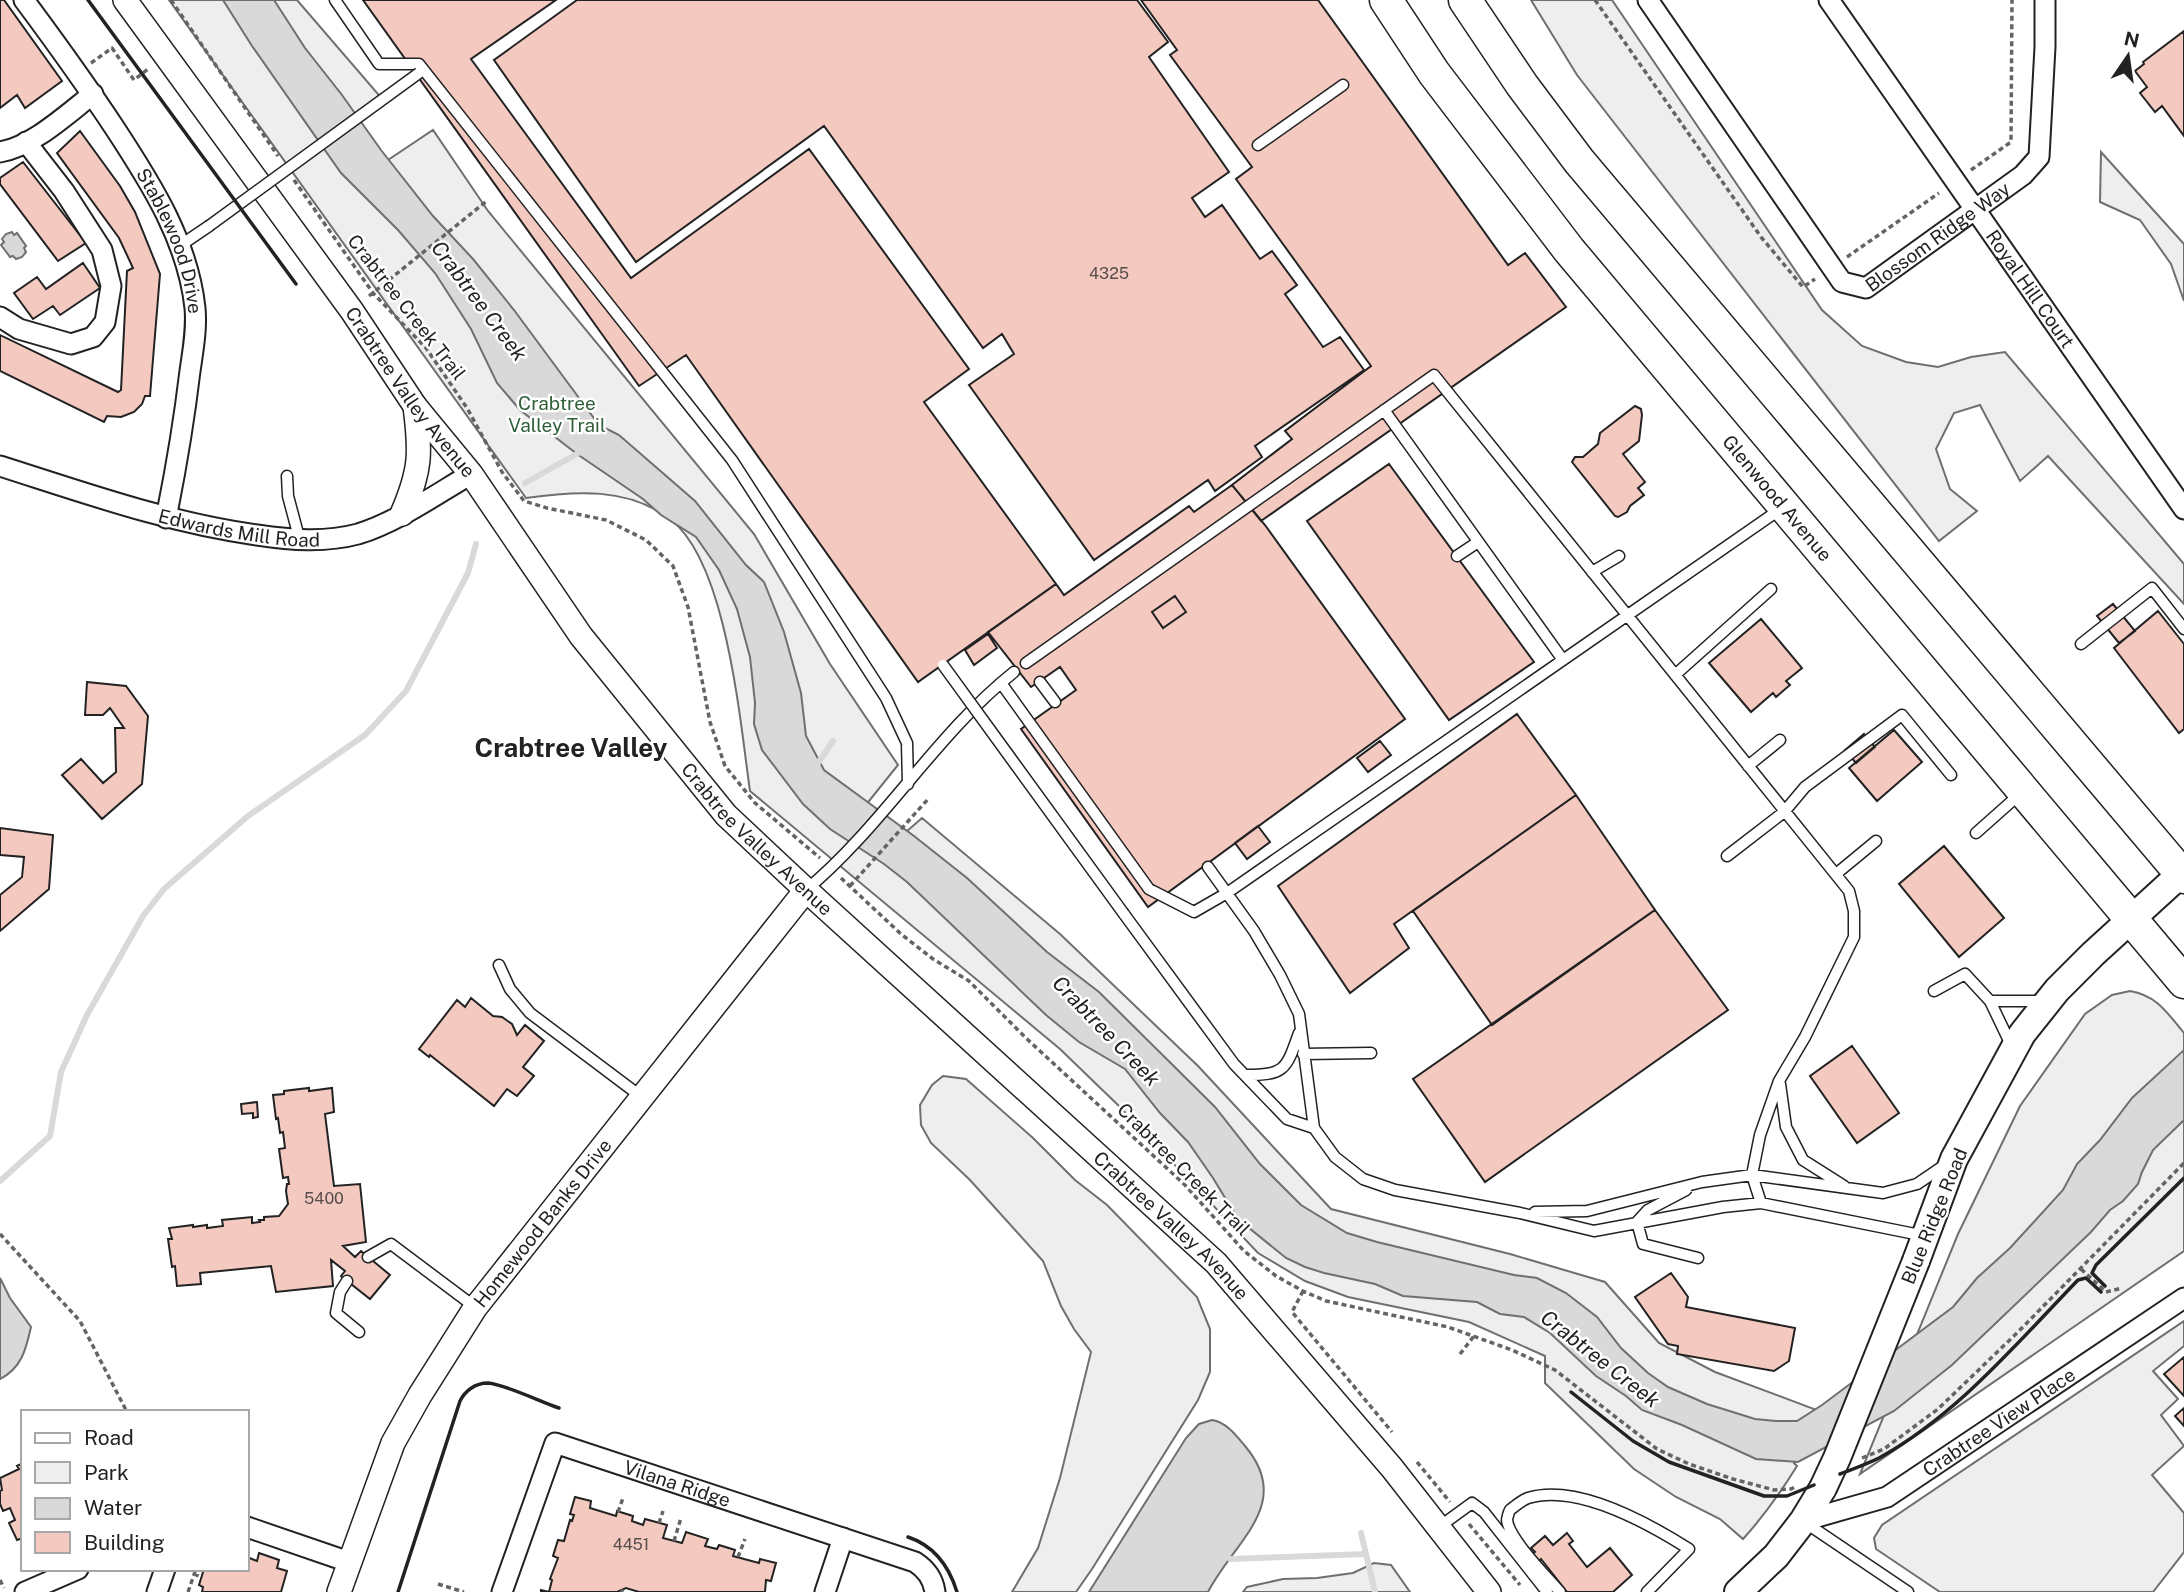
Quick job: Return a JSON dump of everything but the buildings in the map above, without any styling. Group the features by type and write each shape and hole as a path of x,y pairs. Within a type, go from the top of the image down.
{"highway":[{"name":"Glenwood Avenue","path":"1386,0 1434,72 1569,250 2184,982"},
{"path":"1465,0 1522,85 1579,161 2183,874"}],"main road":[{"name":"Blue Ridge Road","path":"1738,1592 1776,1556 1823,1488 1916,1261 1954,1159 2022,1034 2048,1001 2092,954 2183,874"}],"street":[{"name":"Stablewood Drive","path":"24,0 93,94 145,174 181,245 195,308 195,328 182,437 166,518"},
{"name":"Crabtree Valley Avenue","path":"125,0 352,311 415,406 471,474 582,636 726,816 1216,1263 1392,1468 1489,1592"},
{"name":"Blossom Ridge Way","path":"1648,0 1842,282 1866,288 2023,175 2039,157 2045,0"},
{"name":"Royal Hill Court","path":"1829,0 2184,509"},
{"path":"0,152 26,142 93,94"},
{"path":"0,317 19,328 71,344 93,337 105,322 111,286 102,250 64,191 26,142"},
{"path":"402,513 416,481 418,468 415,406"},
{"name":"Edwards Mill Road","path":"0,466 166,518 209,528 300,541 358,534 471,474"},
{"name":"Homewood Banks Drive","path":"339,1592 393,1443 475,1308 806,890"},
{"name":"Crabtree View Place","path":"1802,1521 1886,1497 2184,1298"},
{"name":"Vilana Ridge","path":"502,1592 555,1443 915,1562 932,1579 934,1592"},
{"path":"248,1527 349,1562"},
{"path":"825,1592 843,1538"},
{"path":"26,1592 73,1571"},
{"path":"157,1592 164,1571"}],"lane":[{"path":"335,0 379,64 419,64 724,449 886,698 907,743 908,784"},
{"path":"181,245 419,73"},
{"path":"1258,145 1343,85"},
{"path":"1026,663 1434,375 1849,891 1854,912 1854,937 1805,1037 1779,1081 1760,1135 1752,1175 1760,1203"},
{"path":"1384,410 1563,660"},
{"path":"287,476 288,496 300,541"},
{"path":"1001,682 1149,889 1194,912 1227,893 1785,506"},
{"path":"1457,556 1478,541"},
{"path":"1592,572 1619,556"},
{"path":"2081,644 2152,588 2184,629"},
{"path":"1675,675 1771,589"},
{"path":"943,664 1234,1064 1287,1119 1314,1128"},
{"path":"806,890 831,869 946,740 1001,682 1014,672"},
{"path":"1040,682 1055,702"},
{"path":"1727,856 1784,812 1805,787 1902,715 1951,775"},
{"path":"1748,765 1780,740"},
{"path":"1976,833 2024,790"},
{"path":"1836,874 1875,841"},
{"path":"1208,867 1254,931 1299,1014 1314,1128 1335,1157 1363,1179 1395,1190 1520,1213 1594,1231 1723,1207 1760,1203 1925,1236"},
{"path":"499,965 510,989 530,1013 643,1098"},
{"path":"1934,991 1965,975 1990,1001 2013,1050"},
{"path":"1990,1001 2048,1001"},
{"path":"1245,1075 1272,1075 1289,1061 1300,1029"},
{"path":"1303,1054 1371,1053"},
{"path":"1779,1081 1786,1127 1803,1160 1847,1188"},
{"path":"1520,1213 1587,1211 1702,1182 1752,1175 1883,1193 1917,1184 1954,1159"},
{"path":"1637,1222 1648,1210 1702,1182"},
{"path":"1637,1222 1643,1244 1698,1258"},
{"path":"368,1257 391,1244 475,1308"},
{"path":"347,1281 340,1292 336,1313 359,1332"},
{"path":"1560,1592 1525,1552 1507,1520 1510,1510 1526,1498 1556,1494 1588,1499 1661,1531 1689,1549 1647,1592"},
{"path":"1438,1528 1472,1503 1484,1512 1547,1592"},
{"path":"1802,1521 1908,1592"}],"path":[{"path":"171,0 283,163"},
{"path":"1595,0 1761,236 1803,287 1823,273"},
{"path":"1964,175 2011,142 2012,0"},
{"path":"87,66 112,48 134,80 148,69"},
{"name":"Crabtree Creek Trail","path":"290,174 373,293 426,348 467,408 502,472 524,501 606,520 646,540 673,566 688,607 709,722 725,766 755,803 814,852"},
{"path":"1841,261 1946,188"},
{"path":"369,296 488,200"},
{"name":"Crabtree Creek Trail","path":"929,798 850,886 901,934 933,959 969,981 1027,1039 1185,1185 1244,1251 1276,1276 1326,1301 1448,1327 1512,1350 1555,1370"},
{"path":"0,1234 80,1321 126,1410"},
{"path":"2080,1269 2106,1292 2122,1287"},
{"path":"1303,1291 1292,1312 1399,1441"},
{"path":"1460,1354 1474,1336"},
{"path":"1417,1462 1444,1494"},
{"path":"618,1512 623,1498"},
{"path":"659,1523 663,1511"},
{"path":"674,1541 681,1518"},
{"path":"1466,1521 1526,1592"},
{"path":"738,1557 745,1539"},
{"path":"188,1592 195,1572 201,1577"},
{"path":"0,1580 4,1588"},
{"path":"438,1584 464,1592"}],"green space":[{"name":"Crabtree Valley Trail","path":"169,0 297,0 384,101 351,124 385,162 433,130 488,211 754,534 830,664 898,765 865,806 898,839 922,818 1060,934 1198,1066 1331,1209 1510,1254 1605,1282 1659,1343 1715,1372 1822,1412 1794,1463 1797,1466 1772,1504 1743,1539 1720,1519 1676,1497 1634,1469 1545,1383 1545,1356 1469,1322 1348,1297 1305,1281 1258,1253 1120,1107 1060,1049 750,791 728,645 705,570 689,540 670,519 637,501 619,496 582,493 526,498"},
{"path":"1531,0 1612,0 1822,310 1862,346 1906,362 1938,367 1971,357 2005,352 2184,564 2184,604 2048,456 2020,481 1980,405 1954,413 1936,449 1950,489 1977,511 1939,541 1577,75"},
{"path":"2101,152 2184,244 2184,301 2171,264 2140,220 2100,202"},
{"path":"2130,991 2155,1001 2184,1033 2184,1251 1860,1474 1958,1234 2020,1106 2085,1014 2112,995"},
{"path":"943,1076 966,1079 1033,1138 1075,1180 1107,1205 1197,1297 1210,1329 1210,1372 1198,1400 1076,1592 1012,1592 1038,1548 1060,1478 1091,1352 1061,1306 1043,1261 970,1180 931,1143 921,1125 920,1105 932,1085"},
{"path":"2184,1321 2184,1346 2153,1371 2178,1399 2161,1415 2184,1446 2152,1475 2184,1513 2184,1552 2153,1592 1940,1592 1876,1549 1874,1538 1882,1525"},
{"path":"1374,1563 1391,1565 1410,1592 1243,1592 1247,1587 1283,1579 1353,1573"}],"water":[{"name":"Crabtree Creek","path":"223,0 274,0 305,48 381,150 433,216 473,259 514,310 599,425 619,435 695,501 746,565 764,582 784,632 801,693 806,736 824,770 967,878 1047,952 1099,992 1215,1107 1260,1164 1301,1205 1347,1233 1514,1275 1537,1278 1566,1293 1597,1317 1621,1348 1668,1387 1707,1404 1755,1419 1797,1421 1953,1307 1977,1278 2010,1248 2063,1190 2077,1164 2100,1140 2132,1098 2184,1050 2184,1120 2153,1150 2138,1184 2123,1201 2110,1210 2091,1232 1952,1365 1894,1411 1798,1462 1756,1459 1642,1410 1596,1376 1550,1333 1524,1317 1500,1314 1477,1302 1403,1296 1375,1284 1324,1273 1286,1258 1238,1219 1188,1142 1160,1113 1125,1069 1079,1042 1046,1015 907,882 830,829 803,804 762,750 754,724 755,703 750,657 737,609 719,570 696,537 661,515 520,410 497,383 471,329 435,273 398,230 341,173"},
{"path":"12,232 14,235 17,233 26,246 26,252 16,259 10,257 1,245 6,234"},
{"path":"0,1278 10,1298 31,1327 18,1364 0,1379"},
{"path":"1212,1420 1226,1426 1245,1446 1259,1467 1264,1486 1262,1504 1255,1521 1208,1592 1089,1592 1186,1438 1199,1424"}],"waterway":[{"path":"525,483 582,451"},
{"path":"0,1181 50,1136 61,1072 87,1015 143,916 164,889 248,816 365,735 406,691 468,573 476,544"},
{"path":"816,766 833,741"},
{"path":"1361,1533 1375,1592"},
{"path":"1230,1559 1366,1554"}],"wall":[{"path":"88,0 296,284"},
{"path":"2105,1286 2092,1273 2096,1265 2184,1178"},
{"path":"1840,1474 1879,1458 1934,1421 2009,1353 2078,1280 2086,1278 2101,1292"},
{"path":"398,1592 460,1401 465,1394 483,1383 495,1384 559,1408"},
{"path":"1571,1392 1633,1441 1669,1462 1764,1496 1787,1496 1814,1485"},
{"path":"908,1537 926,1546 940,1558 957,1592"}],"district":[{"name":"Crabtree Valley","path":"571,748"}]}
